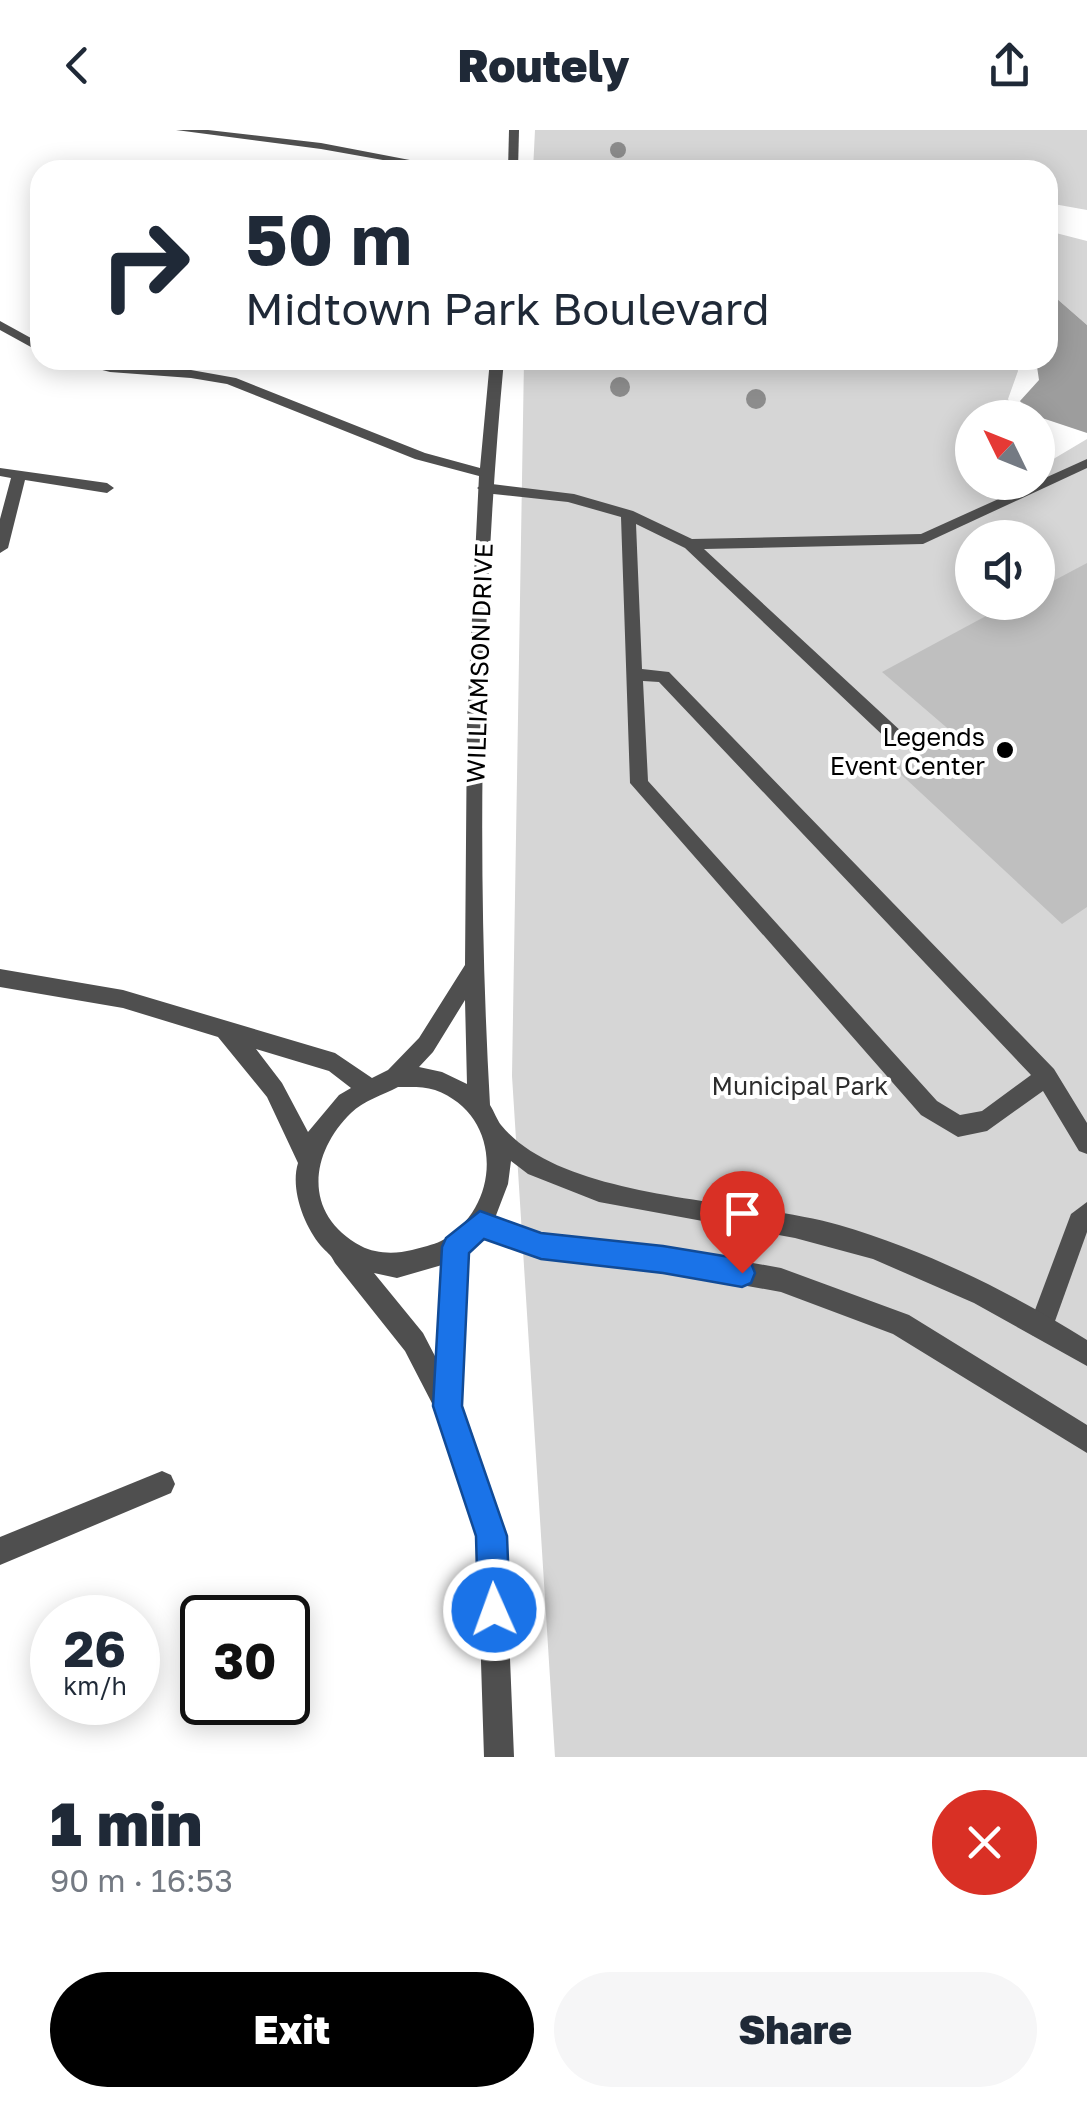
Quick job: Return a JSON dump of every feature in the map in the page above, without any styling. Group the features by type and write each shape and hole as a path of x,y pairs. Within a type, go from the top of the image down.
{"street":[{"path":"181,130 321,146 400,160"},
{"path":"321,146 328,130"},
{"path":"512,160 514,130"},
{"path":"0,325 30,342"},
{"path":"115,370 226,380 484,481 569,497 628,514 690,544 897,738"},
{"name":"WILLIAMSON DRIVE","path":"479,1107 475,752 484,481 497,370"},
{"path":"690,544 923,539 1087,462"},
{"path":"0,472 107,488"},
{"path":"0,548 19,474"},
{"path":"628,514 639,783 929,1108 958,1126 988,1121 1046,1076"},
{"path":"634,674 663,676 1046,1076 1087,1144"},
{"path":"396,1077 426,1045 475,966"},
{"path":"0,978 123,999 335,1064 366,1087"},
{"path":"224,1030 269,1077 292,1115 308,1159"},
{"path":"499,1757 491,1536 447,1406 414,1342 315,1219 306,1190 308,1159 318,1130 339,1104 366,1087 396,1077 427,1078 456,1088 479,1107 494,1132 533,1165 591,1190 634,1201 795,1226 890,1254 972,1285 1087,1354"},
{"path":"334,1244 360,1260 392,1266 425,1262 456,1247 480,1224 495,1195 500,1163 494,1132"},
{"path":"1041,1326 1079,1222 1087,1214"},
{"path":"480,1224 541,1246 663,1259 781,1280 900,1324 1087,1440"},
{"path":"447,1406 456,1247"},
{"path":"0,1551 162,1484"}],"green space":[{"path":"535,130 1087,130 1087,210 1058,205 1058,160 534,160"},
{"path":"1058,234 1087,241 1087,325 1058,300"},
{"name":"Municipal Park","path":"524,370 1018,370 1009,400 955,400 955,500 1055,500 1055,458 1087,439 1087,1757 555,1757 512,1076"}],"shaded area":[{"path":"1058,300 1087,325 1087,433 1055,422 1055,400 1021,400 1039,380 1038,370 1058,370"}],"building":[{"name":"Legends Event Center","path":"1087,563 1087,907 1062,924 893,767 953,733 882,672 979,620 1055,620 1055,580"}],"place":[{"name":"Legends Event Center","path":"1005,750"}],"route":[{"path":"494,1610 491,1536 447,1406 456,1247 480,1224 541,1246 663,1259 742,1273"}]}
